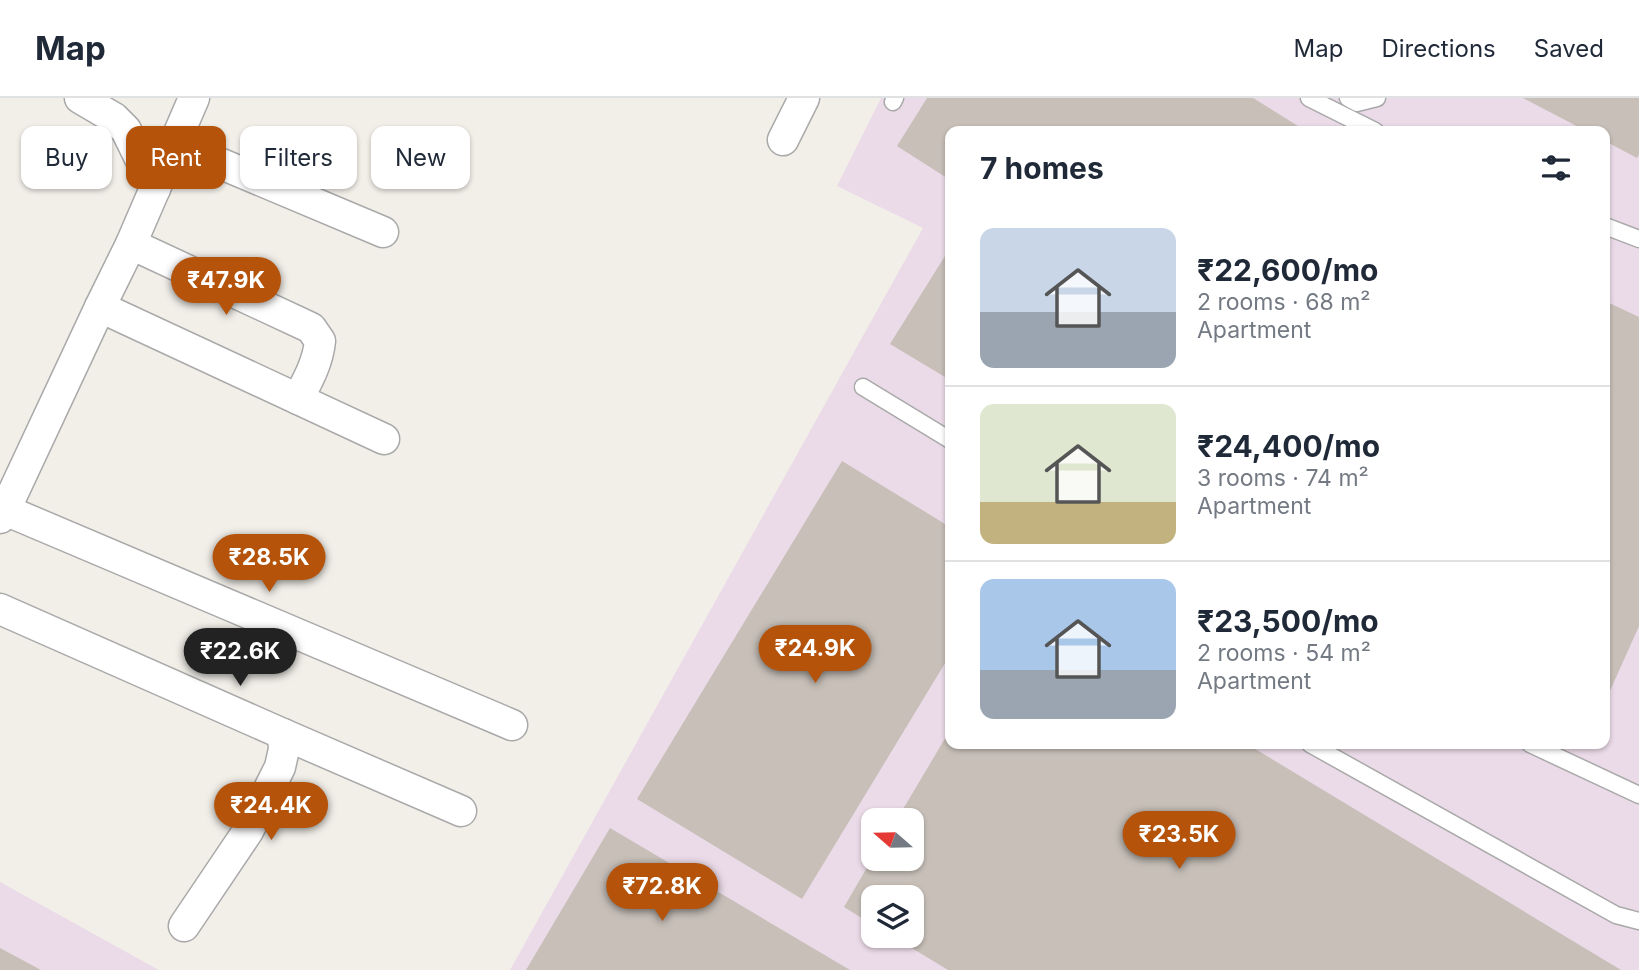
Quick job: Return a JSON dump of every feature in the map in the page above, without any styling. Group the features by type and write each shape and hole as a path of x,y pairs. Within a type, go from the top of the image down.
{"street":[{"path":"80,98 114,118 126,130"},
{"path":"182,126 194,98"},
{"path":"783,140 804,98"},
{"path":"226,166 383,232"},
{"path":"155,189 3,514 512,725"},
{"path":"131,244 311,328 320,341 318,355 298,399"},
{"path":"100,307 384,439"},
{"path":"0,609 461,811"},
{"path":"184,926 253,820 280,767 284,748 283,734"}],"lane":[{"path":"1309,98 1365,126"},
{"path":"1348,98 1357,103 1377,98"},
{"path":"1610,228 1639,239"},
{"path":"863,387 945,437"},
{"path":"1319,749 1616,915 1639,921"},
{"path":"1541,749 1639,795"}],"shaded area":[{"path":"881,98 1639,98 1639,970 510,970 923,228 837,186"},
{"path":"0,882 157,969 159,970 0,970"}],"building":[{"path":"927,98 1253,98 1298,126 945,126 945,177 897,146"},
{"path":"1523,98 1639,98 1639,154 1637,158 1610,144 1610,126 1576,126"},
{"path":"945,256 945,377 890,344"},
{"path":"1610,303 1639,317 1639,626 1610,691"},
{"path":"842,461 945,524 945,663 802,899 637,799"},
{"path":"945,738 945,749 1255,749 1621,970 948,970 912,948 924,948 924,885 861,885 861,918 844,907 864,872 924,872 924,808 904,808"},
{"path":"610,828 850,970 526,970"},
{"path":"0,948 41,970 0,970"}]}
